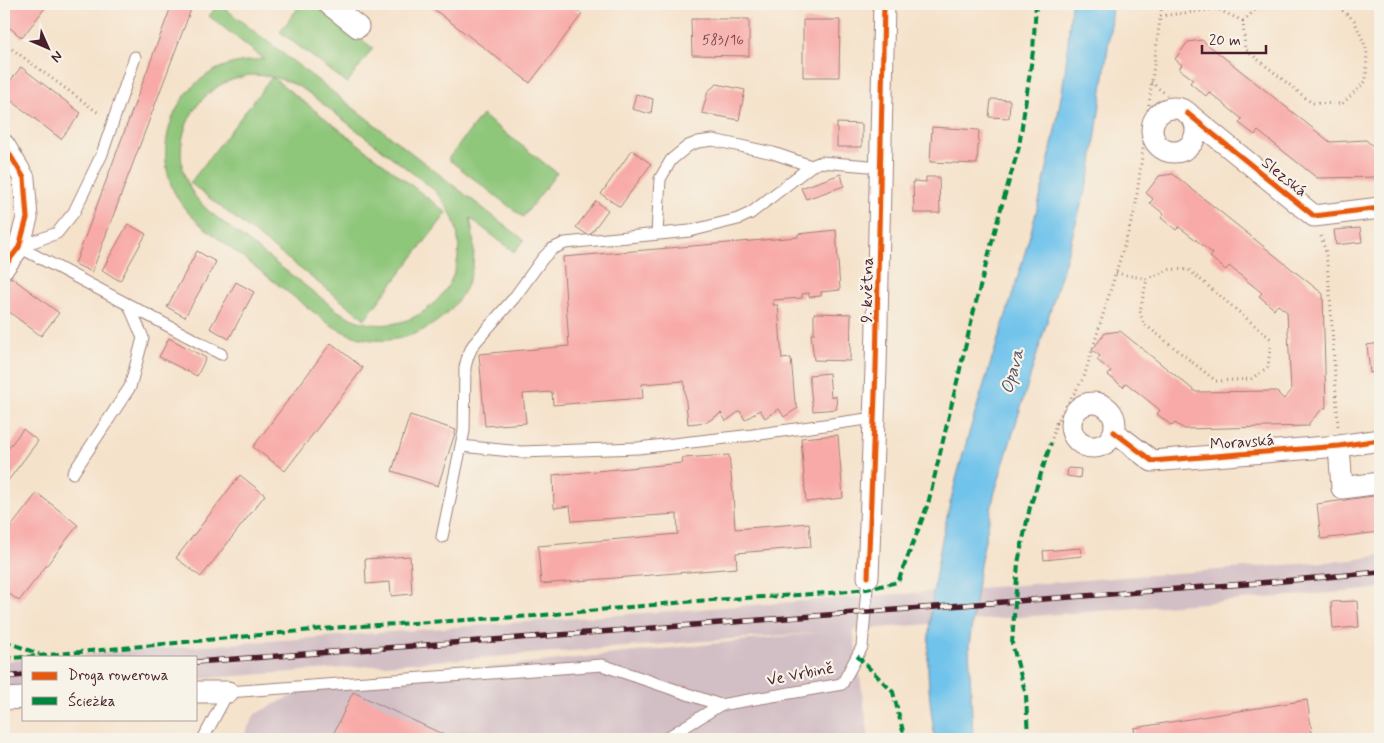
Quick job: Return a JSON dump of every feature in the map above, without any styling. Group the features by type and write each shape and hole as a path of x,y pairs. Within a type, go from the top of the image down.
{"street":[{"path":"329,4 358,27"},
{"name":"9. května","path":"868,577 874,418 884,4"},
{"name":"Slezská","path":"1188,113 1314,216 1380,208"},
{"path":"4,145 24,178 27,218 19,247 4,267"},
{"path":"1094,402 1107,407 1111,412 1114,418 1114,432 1104,444 1090,447 1076,440 1063,424 1080,406 1094,402"},
{"name":"Moravská","path":"1114,432 1152,461 1339,446 1380,440"},
{"path":"1339,446 1342,488 1380,483"},
{"path":"198,692 228,692"},
{"path":"4,699 22,698"}],"lane":[{"path":"19,247 56,233 74,212 102,154 135,57"},
{"path":"657,234 660,179 672,160 688,146 698,142 713,140 772,153 811,166"},
{"path":"442,538 464,431 465,367 468,356 473,345 514,298 542,258 552,249 565,243 690,231 738,219 751,213 811,166 821,162 880,167"},
{"path":"19,247 221,354"},
{"path":"73,473 130,387 143,338 129,305"},
{"path":"461,446 521,452 638,448 753,435 874,418"},
{"name":"Ve Vrbině","path":"665,739 720,705 842,684 862,647 868,577"},
{"path":"203,739 228,692 602,665 720,705"}],"path":[{"path":"1051,443 1063,424 1084,377 1135,210 1162,4"},
{"path":"1243,21 1262,4"},
{"path":"1243,21 1245,49 1312,103 1342,104 1366,81 1367,50 1354,20 1334,4"},
{"path":"1160,16 1217,9 1243,21"},
{"path":"4,43 113,123"},
{"path":"1151,81 1188,113"},
{"path":"1314,216 1326,253 1339,446"},
{"path":"1116,272 1147,279 1172,269 1189,270 1271,339 1268,367 1251,379 1216,381 1143,323 1140,311 1147,279"}],"shaded area":[{"path":"1380,555 1380,588 853,630 869,739 242,739 255,714 311,686 826,632 198,679 198,656 68,656 1353,560"},
{"path":"22,659 22,691 4,693 4,661"}],"green space":[{"path":"219,4 524,240 514,252 470,218 474,252 468,282 459,299 447,313 432,325 416,333 398,339 380,340 357,337 329,324 201,225 180,203 170,182 166,164 169,128 175,111 185,96 197,83 218,69 238,62 264,59 209,16","holes":["257,75 292,83 306,91 433,189 445,203 454,220 458,252 455,270 447,287 436,302 421,313 405,321 386,324 358,321 338,311 202,205 191,190 185,176 182,161 181,146 189,118 197,105 220,85 230,80"]},
{"path":"301,4 313,4 373,48 347,83 280,32"},
{"path":"272,77 447,213 365,319 190,183"},
{"path":"482,115 557,173 523,217 448,159"}],"water":[{"name":"Opava","path":"1071,4 1112,4 1110,32 1091,170 994,495 980,565 969,646 973,739 935,739 928,674 928,653 932,601 940,550 965,448 1026,249 1043,183 1058,117 1068,46"}],"building":[{"path":"7,4 48,4 22,38 4,23 4,8"},
{"path":"172,4 193,4 92,272 75,264"},
{"path":"427,4 568,4 582,14 530,83"},
{"path":"1376,4 1380,4 1380,95 1379,95"},
{"path":"691,19 749,19 749,56 692,55"},
{"path":"803,20 840,20 839,77 803,77"},
{"path":"1202,40 1330,142 1366,140 1375,148 1380,143 1380,177 1317,178 1258,131 1255,135 1239,123 1242,119 1209,92 1206,96 1190,83 1193,79 1179,69 1182,65 1175,59 1188,42"},
{"path":"21,67 81,113 61,139 4,95 4,89"},
{"path":"717,84 745,90 739,120 702,113 708,91"},
{"path":"636,94 653,99 651,114 632,109"},
{"path":"991,99 1010,100 1009,118 989,117"},
{"path":"837,123 862,124 862,147 837,147"},
{"path":"932,127 979,130 977,164 930,162"},
{"path":"632,150 651,164 620,207 601,194"},
{"path":"841,174 844,186 806,199 801,188"},
{"path":"1173,174 1323,294 1326,408 1323,408 1309,423 1309,426 1184,429 1175,423 1172,426 1157,414 1160,410 1126,383 1123,387 1108,375 1111,371 1097,360 1100,356 1092,350 1105,333 1120,331 1196,392 1276,391 1284,399 1291,391 1287,312 1278,305 1274,309 1259,296 1262,293 1229,266 1226,270 1210,257 1213,254 1200,243 1179,227 1176,230 1161,218 1164,214 1150,203 1153,199 1146,193 1159,176"},
{"path":"926,177 939,177 940,213 914,213 913,181 926,182"},
{"path":"596,201 608,210 589,236 576,227"},
{"path":"128,224 146,234 120,281 102,270"},
{"path":"1360,228 1362,242 1336,245 1334,230"},
{"path":"836,230 840,290 821,292 821,296 809,297 809,293 802,294 802,298 773,300 773,305 778,305 782,359 791,358 795,402 798,408 784,417 779,409 765,418 760,410 745,420 740,411 726,421 721,413 707,422 688,424 684,381 642,384 643,398 553,405 552,392 523,394 526,423 485,426 479,354 569,346 563,257 798,237 798,234"},
{"path":"197,251 216,262 185,317 167,307"},
{"path":"11,277 59,313 41,336 4,308 4,286"},
{"path":"236,282 254,292 229,339 210,328"},
{"path":"814,313 851,314 850,361 814,360 811,334 814,334"},
{"path":"169,338 206,358 197,376 159,357"},
{"path":"331,343 363,368 285,471 253,447"},
{"path":"1380,343 1380,371 1370,373 1367,345"},
{"path":"829,373 831,397 836,396 837,409 813,411 809,375"},
{"path":"410,415 456,430 438,486 392,471"},
{"path":"23,429 38,441 4,486 4,454"},
{"path":"838,435 843,498 806,502 801,438"},
{"path":"729,455 735,529 809,523 811,547 736,553 737,568 541,584 538,546 678,534 677,514 572,521 570,506 554,508 553,475 683,463 682,458"},
{"path":"1068,468 1081,469 1080,478 1067,476"},
{"path":"240,475 265,495 201,577 176,558"},
{"path":"37,493 78,525 19,601 4,590 4,536"},
{"path":"1380,495 1380,532 1321,539 1317,504"},
{"path":"1081,548 1082,556 1044,560 1043,551"},
{"path":"410,556 412,594 391,596 390,582 366,584 365,559"},
{"path":"1357,601 1359,627 1333,629 1331,602"},
{"path":"353,692 408,718 453,739 331,739"},
{"path":"1307,700 1313,739 1114,739 1135,735 1134,728"}],"railway":[{"path":"198,662 1272,582 1380,572"},
{"path":"4,677 22,675"}],"marked path":[{"path":"38,656 344,627 534,616 696,601 829,593 867,589 898,582 928,504 975,306 1019,147 1033,51 1036,4"},
{"path":"1028,739 1026,695 1012,643 1018,563 1030,507 1051,443"},
{"path":"4,641 39,654"},
{"path":"857,656 893,692 905,739"},
{"path":"4,659 22,657"}],"cycle path":[{"path":"868,577 876,368 884,4"},
{"path":"1187,113 1314,216 1380,208"},
{"path":"4,145 24,178 27,218 19,247 4,267"},
{"path":"1114,432 1152,461 1339,446 1380,440"}]}
